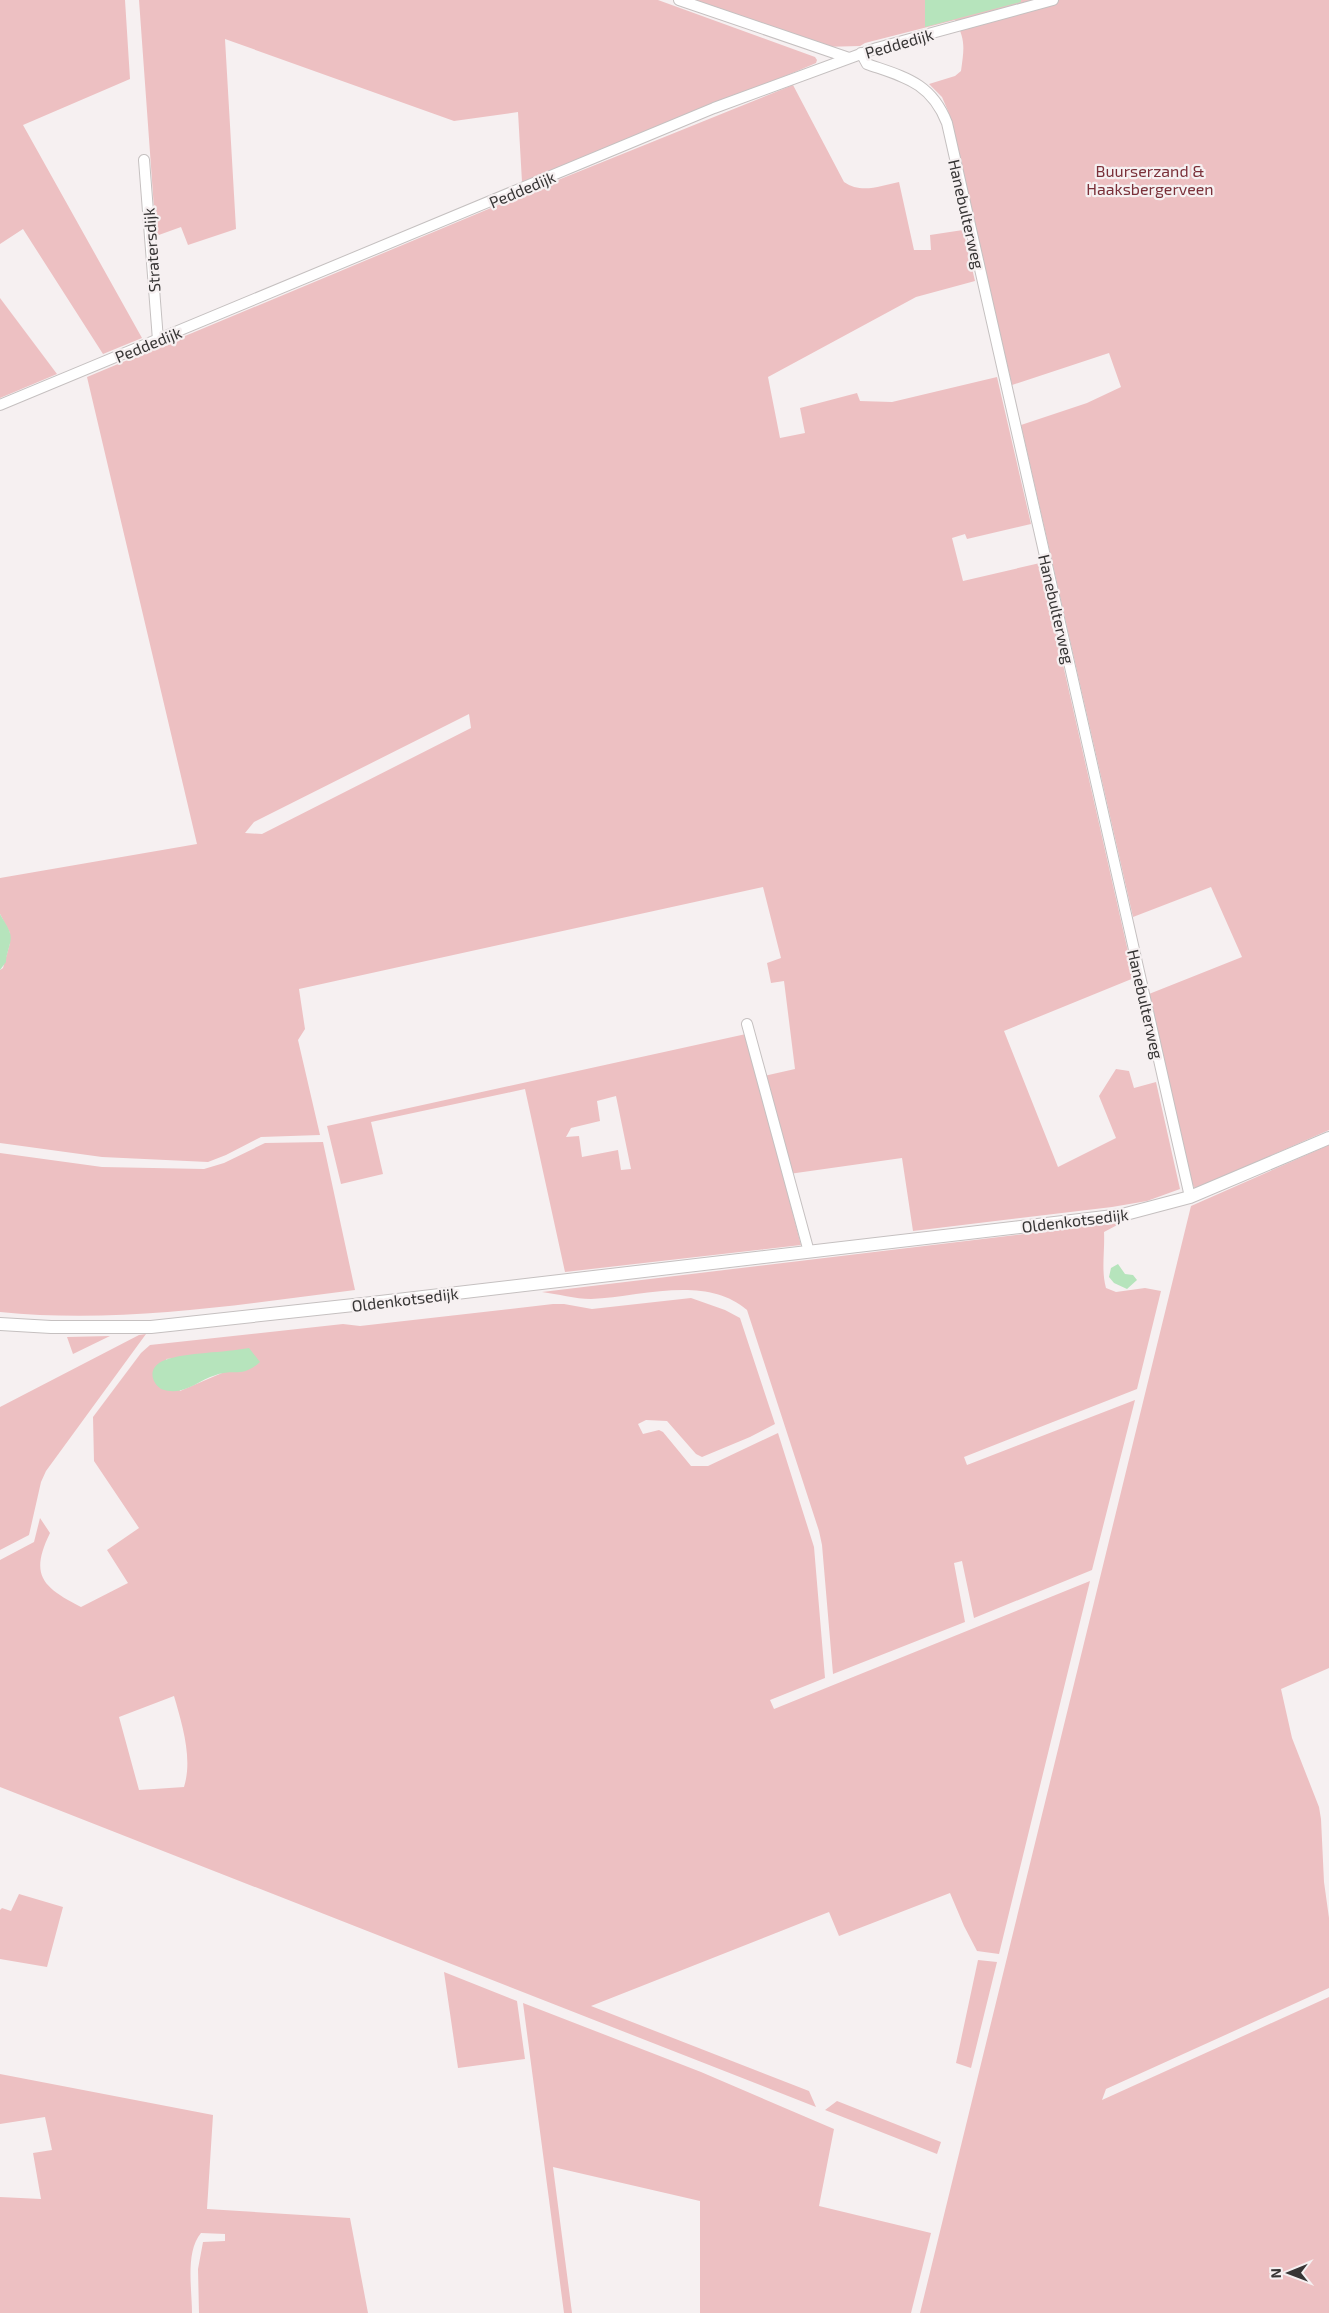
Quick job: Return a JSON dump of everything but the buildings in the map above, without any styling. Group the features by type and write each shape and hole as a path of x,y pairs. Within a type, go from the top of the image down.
{"street":[{"name":"Hanebulterweg","path":"679,0 910,79 927,90 935,99 946,122 1190,1197"},
{"name":"Peddedijk","path":"0,405 714,108 861,53 1053,0"},
{"path":"861,53 867,64"},
{"name":"Stratersdijk","path":"144,160 158,340"},
{"path":"747,1024 809,1252"},
{"name":"Oldenkotsedijk","path":"0,1324 51,1327 151,1327 1122,1215 1190,1197 1329,1138"}],"green space":[{"path":"0,0 125,0 130,79 23,125 142,338 103,354 23,229 0,244"},
{"path":"139,0 658,0 815,57 817,60 816,63 795,72 522,182 518,112 454,121 225,39 236,229 188,245 181,227 156,236"},
{"name":"Buurserzand & Haaksbergerveen","path":"692,0 1329,0 1329,1130 1195,1189 1190,1179 1149,994 1242,957 1211,887 1133,917 1021,425 1087,403 1121,387 1109,353 1012,385 948,111 942,97 929,84 955,76 961,71 963,45 961,33 955,20 865,43 860,46 822,47"},
{"path":"793,85 844,182 850,186 864,188 899,182 914,250 931,250 930,235 963,230 975,281 916,297 768,377 780,438 805,433 800,408 857,393 860,401 892,402 997,377 1031,524 967,539 965,534 952,538 963,581 1040,563 1134,978 1004,1031 1058,1167 1116,1138 1099,1096 1116,1069 1129,1071 1134,1088 1156,1082 1180,1189 1147,1201 1112,1207 913,1231 902,1158 789,1174 764,1076 795,1069 784,981 771,983 767,963 781,958 763,887 299,989 305,1029 298,1040 320,1135 261,1137 208,1162 102,1157 0,1143 0,970 3,968 10,943 10,933 0,914 0,878 197,844 87,377 558,180","holes":["469,714 471,728 262,834 245,833 254,822"]},
{"path":"0,298 57,374 0,398"},
{"path":"746,1034 801,1245 565,1272 525,1089 371,1122 383,1174 341,1184 327,1126","holes":["616,1096 631,1169 621,1170 618,1150 582,1157 579,1136 566,1137 571,1128 600,1121 597,1101"]},
{"path":"323,1142 355,1290 223,1307 134,1314 89,1316 0,1312 0,1153 102,1167 204,1169 224,1163 265,1143"},
{"path":"1329,1145 1329,1668 1281,1689 1292,1738 1319,1807 1321,1819 1324,1882 1329,1918 1329,1988 1106,2089 1102,2100 1329,1997 1329,2313 920,2313 1191,1206"},
{"path":"1123,1222 1104,1232 1103,1267 1106,1288 1116,1292 1145,1288 1161,1291 1137,1389 964,1457 967,1465 1135,1400 1092,1570 974,1618 962,1561 954,1563 965,1622 833,1674 822,1545 819,1531 747,1310 731,1299 693,1290 672,1290 591,1299 542,1292"},
{"path":"691,1298 725,1310 740,1318 775,1424 750,1437 702,1457 696,1454 667,1421 646,1420 638,1424 643,1434 659,1430 663,1432 691,1466 708,1466 778,1433 814,1547 825,1678 770,1700 774,1709 1090,1581 999,1954 977,1951 950,1893 839,1936 829,1912 591,2006 809,2091 816,2107 0,1787 0,1560 34,1542 40,1518 50,1533 41,1560 43,1579 57,1593 81,1607 128,1583 107,1550 139,1528 94,1461 93,1417 141,1353 150,1345 343,1324 360,1326 553,1304 592,1309","holes":["234,1352 222,1373 180,1391 166,1359","174,1696 187,1753 184,1787 139,1790 119,1717"]},
{"path":"146,1334 46,1471 41,1482 29,1535 0,1550 0,1407 139,1335"},
{"path":"110,1336 73,1354 67,1337"},
{"path":"19,1894 63,1907 47,1967 0,1959 0,1910 2,1908 11,1911"},
{"path":"978,1960 997,1962 971,2068 956,2063"},
{"path":"444,1972 517,2001 525,2059 458,2068"},
{"path":"523,2003 701,2072 834,2129 819,2206 931,2233 911,2313 700,2313 700,2201 553,2167 572,2313 564,2313"},
{"path":"0,2074 213,2115 207,2209 350,2218 368,2313 199,2313 198,2269 203,2242 225,2241 225,2234 201,2233 196,2241 191,2260 192,2313 0,2313 0,2197 41,2199 33,2153 52,2150 45,2117 0,2124"},
{"path":"837,2101 941,2142 937,2154 825,2110"}],"shaded area":[{"path":"925,0 1021,0 1021,2 925,27"},
{"path":"0,914 11,936 6,962 0,970"},
{"path":"1118,1264 1125,1274 1133,1275 1137,1280 1127,1289 1114,1283 1109,1277 1111,1268"},
{"path":"249,1348 260,1362 243,1372 223,1373 183,1390 176,1391 161,1389 154,1382 152,1373 154,1369 165,1360 184,1355"}]}
